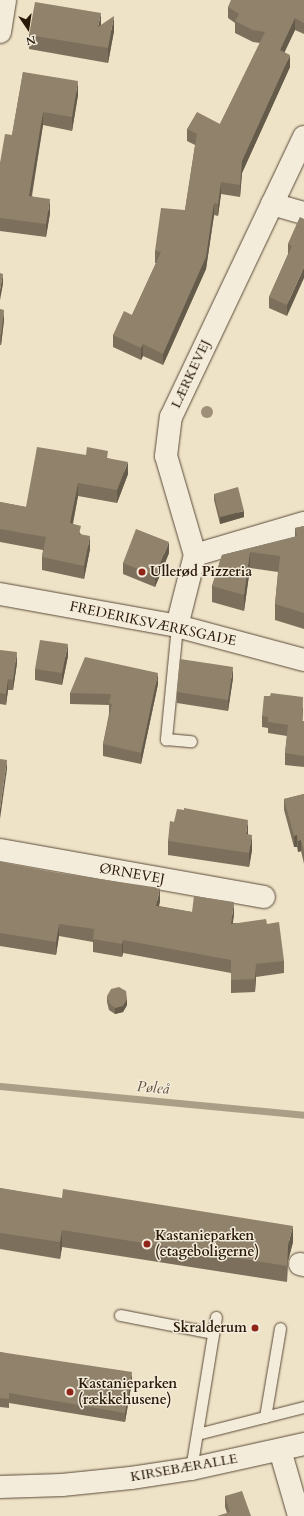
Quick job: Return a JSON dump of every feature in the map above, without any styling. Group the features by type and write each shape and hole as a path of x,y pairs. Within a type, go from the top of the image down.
{"street":[{"path":"0,32 5,0"},
{"name":"LÆRKEVEJ","path":"195,555 166,456 171,417 304,137"},
{"path":"272,204 304,213"},
{"path":"177,626 195,555 304,523"},
{"name":"FREDERIKSVÆRKSGADE","path":"0,594 177,626 304,660"},
{"name":"ØRNEVEJ","path":"0,850 264,897"},
{"name":"KIRSEBÆRALLE","path":"0,1487 62,1485 191,1469 304,1444"},
{"path":"280,1450 299,1516"}],"lane":[{"path":"177,626 166,739 191,741"},
{"path":"120,1315 213,1333"},
{"path":"191,1469 216,1317"},
{"path":"265,1417 280,1328"},
{"path":"197,1434 304,1407"}],"building":[{"path":"231,0 304,0 304,23 295,18 280,50 290,55 242,161 240,185 221,182 218,204 214,203 206,257 163,354 143,344 141,348 113,335 124,311 132,315 161,252 155,251 161,208 185,210 197,134 187,129 197,112 220,124 265,32 253,30 235,21 239,14 228,7"},
{"path":"35,2 101,13 98,27 114,16 108,48 29,35"},
{"path":"23,72 78,81 72,117 43,112 29,196 50,199 46,224 0,218 0,163 5,134 12,135"},
{"path":"300,217 304,219 304,267 287,305 269,297 292,246 288,244"},
{"path":"0,273 3,274 0,290"},
{"path":"0,309 4,310 1,335 0,335"},
{"path":"37,447 86,455 87,447 108,451 107,458 128,462 117,490 78,483 70,523 81,526 79,534 90,536 84,566 42,557 46,537 0,529 0,502 26,507"},
{"path":"238,487 244,511 220,517 214,494"},
{"path":"304,526 304,613 275,604 280,556 250,552 244,595 212,586 222,555 297,536 295,528"},
{"path":"136,529 169,542 155,576 123,563"},
{"path":"40,640 68,644 62,673 35,669"},
{"path":"0,650 17,652 13,680 8,679 6,694 0,693"},
{"path":"85,657 158,673 141,753 103,744 112,704 109,703 111,694 70,693"},
{"path":"180,659 233,667 228,700 177,692"},
{"path":"271,693 303,697 302,721 304,721 304,756 285,753 288,725 268,722 268,717 262,716 264,696 270,696"},
{"path":"0,759 7,760 0,809"},
{"path":"304,794 304,852 301,840 298,841 297,835 294,836 284,799"},
{"path":"184,808 248,820 246,834 252,835 249,853 168,841 170,821 174,822 177,809 184,810"},
{"path":"0,862 59,873 160,888 156,906 192,912 194,896 234,902 231,924 266,919 267,924 279,922 284,961 256,964 255,979 231,980 231,960 123,940 122,944 93,939 94,929 59,924 56,942 0,933"},
{"path":"119,987 126,991 127,999 123,1006 115,1008 109,1003 107,996 111,989"},
{"name":"Kastanieparken (etageboligerne)","path":"0,1188 62,1198 63,1189 293,1226 288,1245 287,1266 62,1230 60,1242 0,1233"},
{"name":"Kastanieparken (rækkehusene)","path":"0,1352 132,1372 125,1413 9,1393 9,1399 0,1398"},
{"path":"242,1491 251,1516 217,1516 230,1512 225,1496"}],"waterway":[{"name":"Pøleå","path":"0,1086 304,1115"}],"place":[{"name":"Ullerød Pizzeria","path":"142,572"},
{"name":"Kastanieparken (etageboligerne)","path":"147,1244"},
{"name":"Skralderum","path":"255,1328"},
{"name":"Kastanieparken (rækkehusene)","path":"70,1392"}]}
